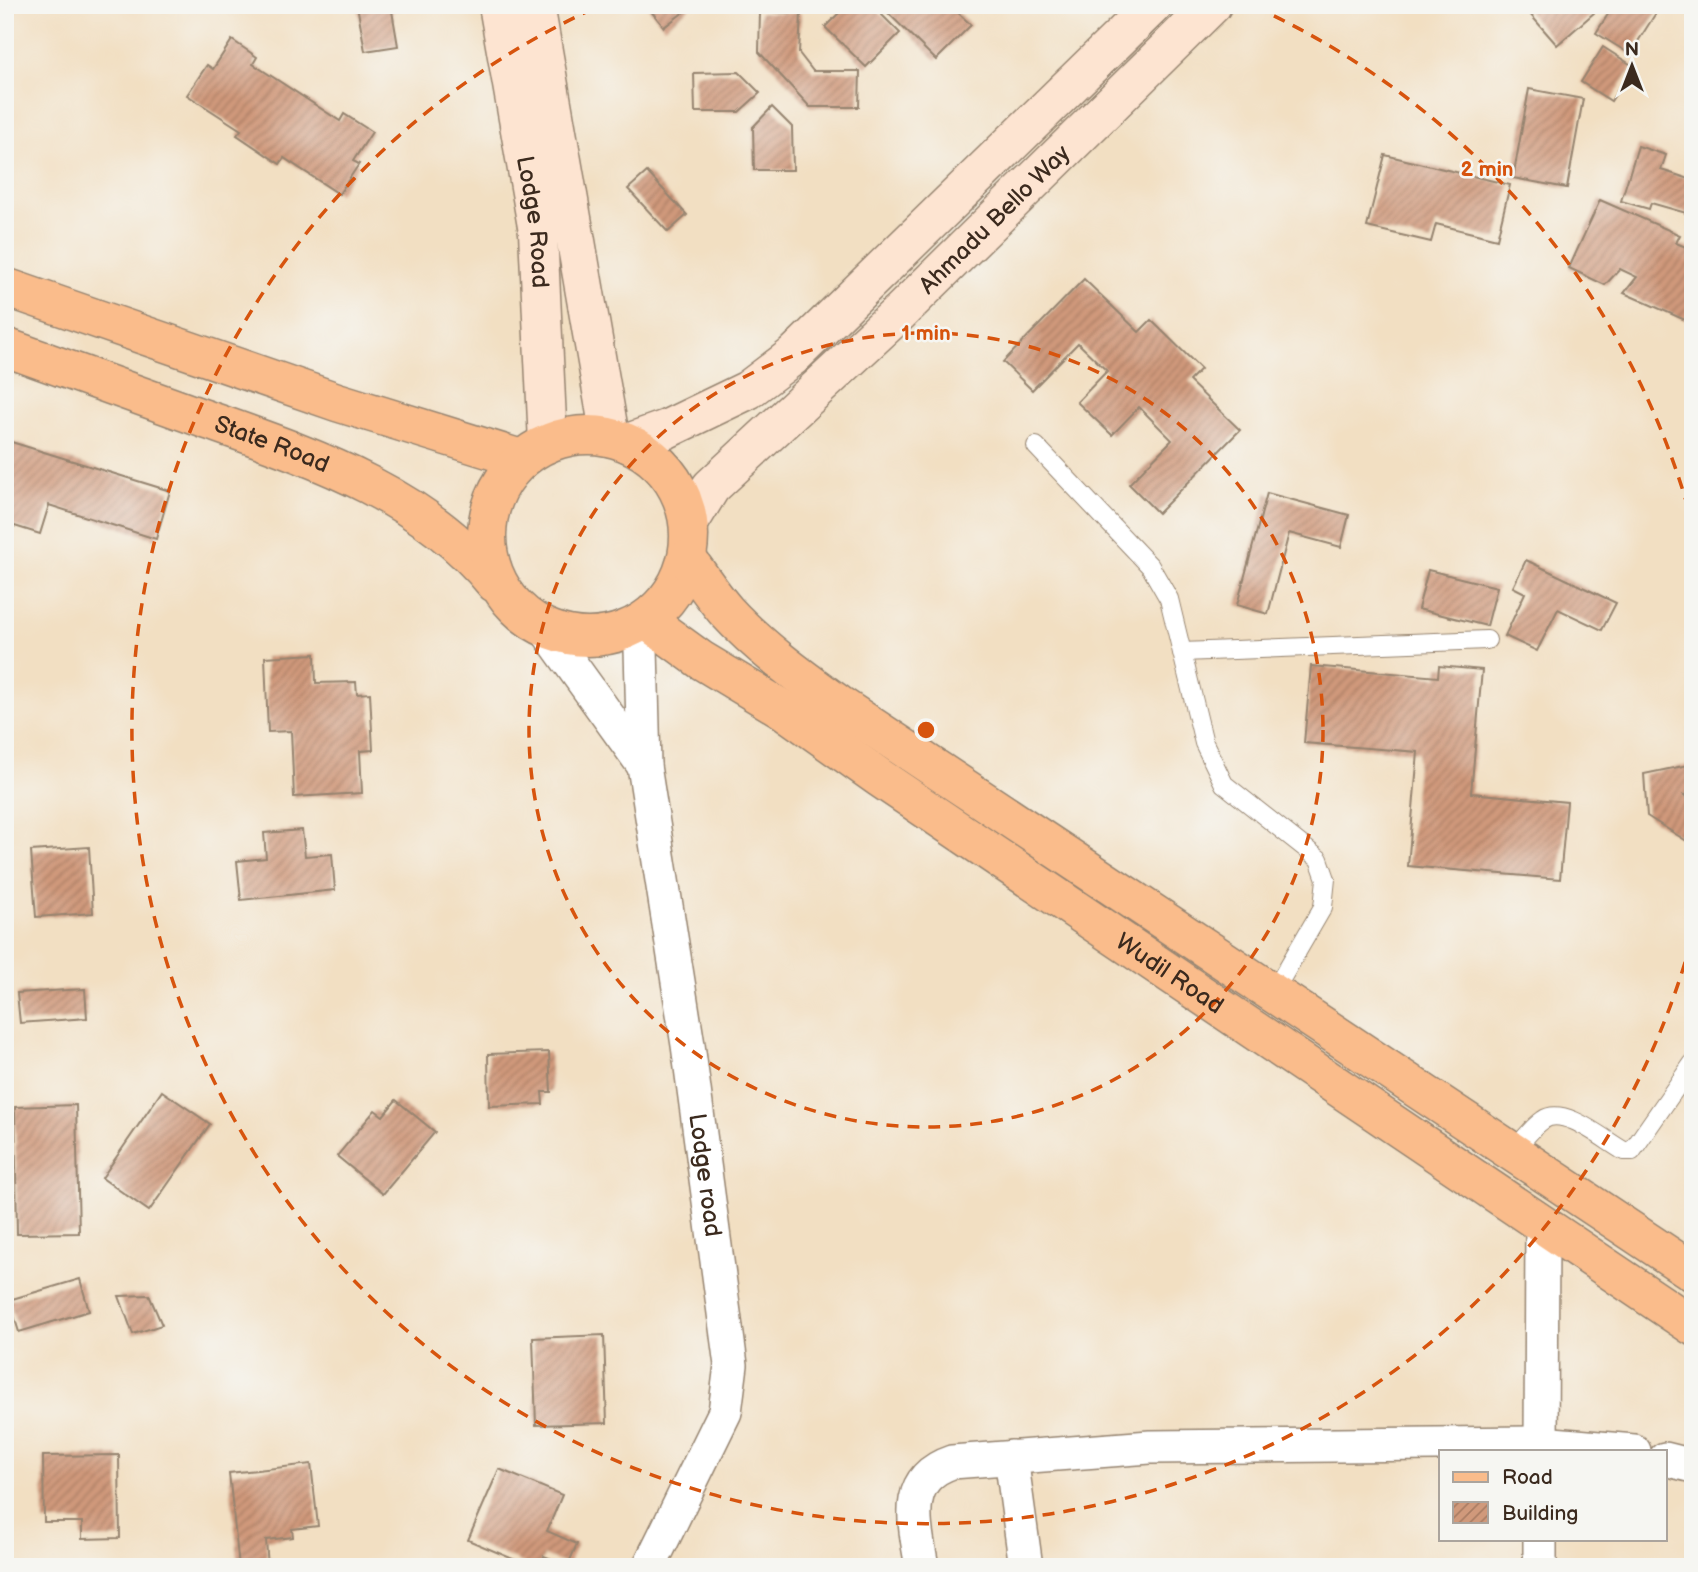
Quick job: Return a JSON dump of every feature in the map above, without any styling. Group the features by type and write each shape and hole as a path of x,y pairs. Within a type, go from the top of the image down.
{"main road":[{"name":"Lodge Road","path":"498,5 538,232 535,451"},
{"name":"Lodge Road","path":"535,5 619,440"},
{"name":"Ahmadu Bello Way","path":"619,440 677,425 748,390 793,356 1153,5"},
{"name":"Ahmadu Bello Way","path":"688,541 711,487 900,312 1212,5"},
{"path":"5,287 337,402 535,451"},
{"name":"State Road","path":"5,347 294,451 359,478 418,513 470,552 504,594"},
{"path":"579,435 619,440 657,461 679,489 688,541 673,592 641,622 607,636 574,636 544,627 504,594 491,567 486,538 490,509 498,491 535,451 579,435"},
{"name":"Wudil Road","path":"688,541 726,610 786,667 1693,1272"},
{"name":"Wudil Road","path":"641,622 784,710 880,778 1693,1326"},
{"path":"1531,1217 1547,1175"}],"street":[{"name":"Lodge road","path":"641,622 643,766 688,1045 731,1365 725,1412 649,1567"},
{"path":"544,627 643,766"},
{"path":"1531,1217 1541,1447"},
{"path":"922,1567 914,1519 915,1497 923,1480 937,1467 952,1462 1150,1447 1541,1447 1611,1450"},
{"path":"1011,1457 1026,1567"},
{"path":"1666,1458 1693,1466"},
{"path":"1540,1567 1541,1540"}],"lane":[{"path":"1036,446 1150,566 1169,599 1204,743 1224,785 1320,859 1326,879 1323,907 1273,993"},
{"path":"1182,652 1486,640"},
{"path":"1513,1153 1540,1122 1550,1116 1563,1115 1624,1151 1632,1151 1693,1063"}],"building":[{"path":"357,5 410,5 410,8 392,11 398,46 365,51"},
{"path":"646,5 693,5 664,27"},
{"path":"847,5 872,5 900,33 866,67 825,27"},
{"path":"880,5 950,5 971,25 936,60"},
{"path":"1522,5 1603,5 1557,45"},
{"path":"1614,5 1661,5 1630,54 1596,33"},
{"path":"760,12 801,13 799,53 813,71 860,71 859,107 810,107 759,52"},
{"path":"232,40 257,57 253,64 340,121 344,114 372,132 353,161 359,164 339,194 284,158 280,164 237,135 241,130 187,95 207,65 213,69"},
{"path":"1603,47 1633,66 1611,101 1581,82"},
{"path":"739,72 760,93 739,112 695,112 694,73"},
{"path":"1529,89 1583,99 1567,188 1513,178"},
{"path":"772,107 792,127 793,170 754,170 753,127"},
{"path":"1638,146 1666,155 1661,170 1693,180 1693,215 1651,203 1649,209 1621,201"},
{"path":"1385,155 1510,185 1497,239 1436,224 1431,242 1367,227"},
{"path":"647,172 687,215 668,232 628,189"},
{"path":"1600,200 1680,235 1676,243 1693,250 1693,304 1685,320 1624,293 1637,277 1620,269 1605,285 1569,268"},
{"path":"1084,279 1139,332 1151,320 1201,369 1189,381 1240,430 1158,513 1129,484 1172,440 1139,407 1112,435 1077,402 1107,371 1078,343 1032,390 1003,362"},
{"path":"5,440 170,491 156,539 49,505 40,534 5,523"},
{"path":"1267,493 1349,515 1341,547 1289,533 1268,614 1237,605"},
{"path":"1526,560 1616,603 1602,630 1558,609 1537,651 1505,636 1525,593 1513,587"},
{"path":"1428,570 1497,587 1487,626 1418,609"},
{"path":"315,654 316,683 356,682 357,694 370,693 373,750 360,751 362,793 294,797 291,731 268,732 265,657"},
{"path":"1311,666 1438,677 1439,666 1482,670 1471,793 1567,802 1560,879 1408,866 1418,752 1304,743"},
{"path":"1693,764 1693,794 1684,795 1693,802 1693,845 1647,816 1644,774"},
{"path":"302,830 305,856 332,854 335,890 241,900 237,861 266,858 264,833"},
{"path":"89,847 93,913 36,917 31,851"},
{"path":"85,989 87,1018 20,1023 17,993"},
{"path":"549,1052 551,1092 542,1092 543,1104 489,1106 488,1054"},
{"path":"162,1091 210,1124 149,1211 102,1178"},
{"path":"396,1100 435,1132 383,1194 337,1156 375,1110 383,1116"},
{"path":"76,1105 79,1233 17,1234 15,1107"},
{"path":"80,1279 89,1311 19,1332 9,1300"},
{"path":"149,1295 162,1325 133,1334 119,1296"},
{"path":"604,1335 607,1423 536,1425 533,1338"},
{"path":"119,1455 120,1538 82,1539 82,1522 44,1522 43,1456"},
{"path":"311,1464 318,1526 292,1529 293,1537 266,1540 268,1567 239,1567 229,1473"},
{"path":"499,1469 562,1495 547,1531 577,1544 568,1565 544,1556 539,1567 532,1567 468,1540"}]}
